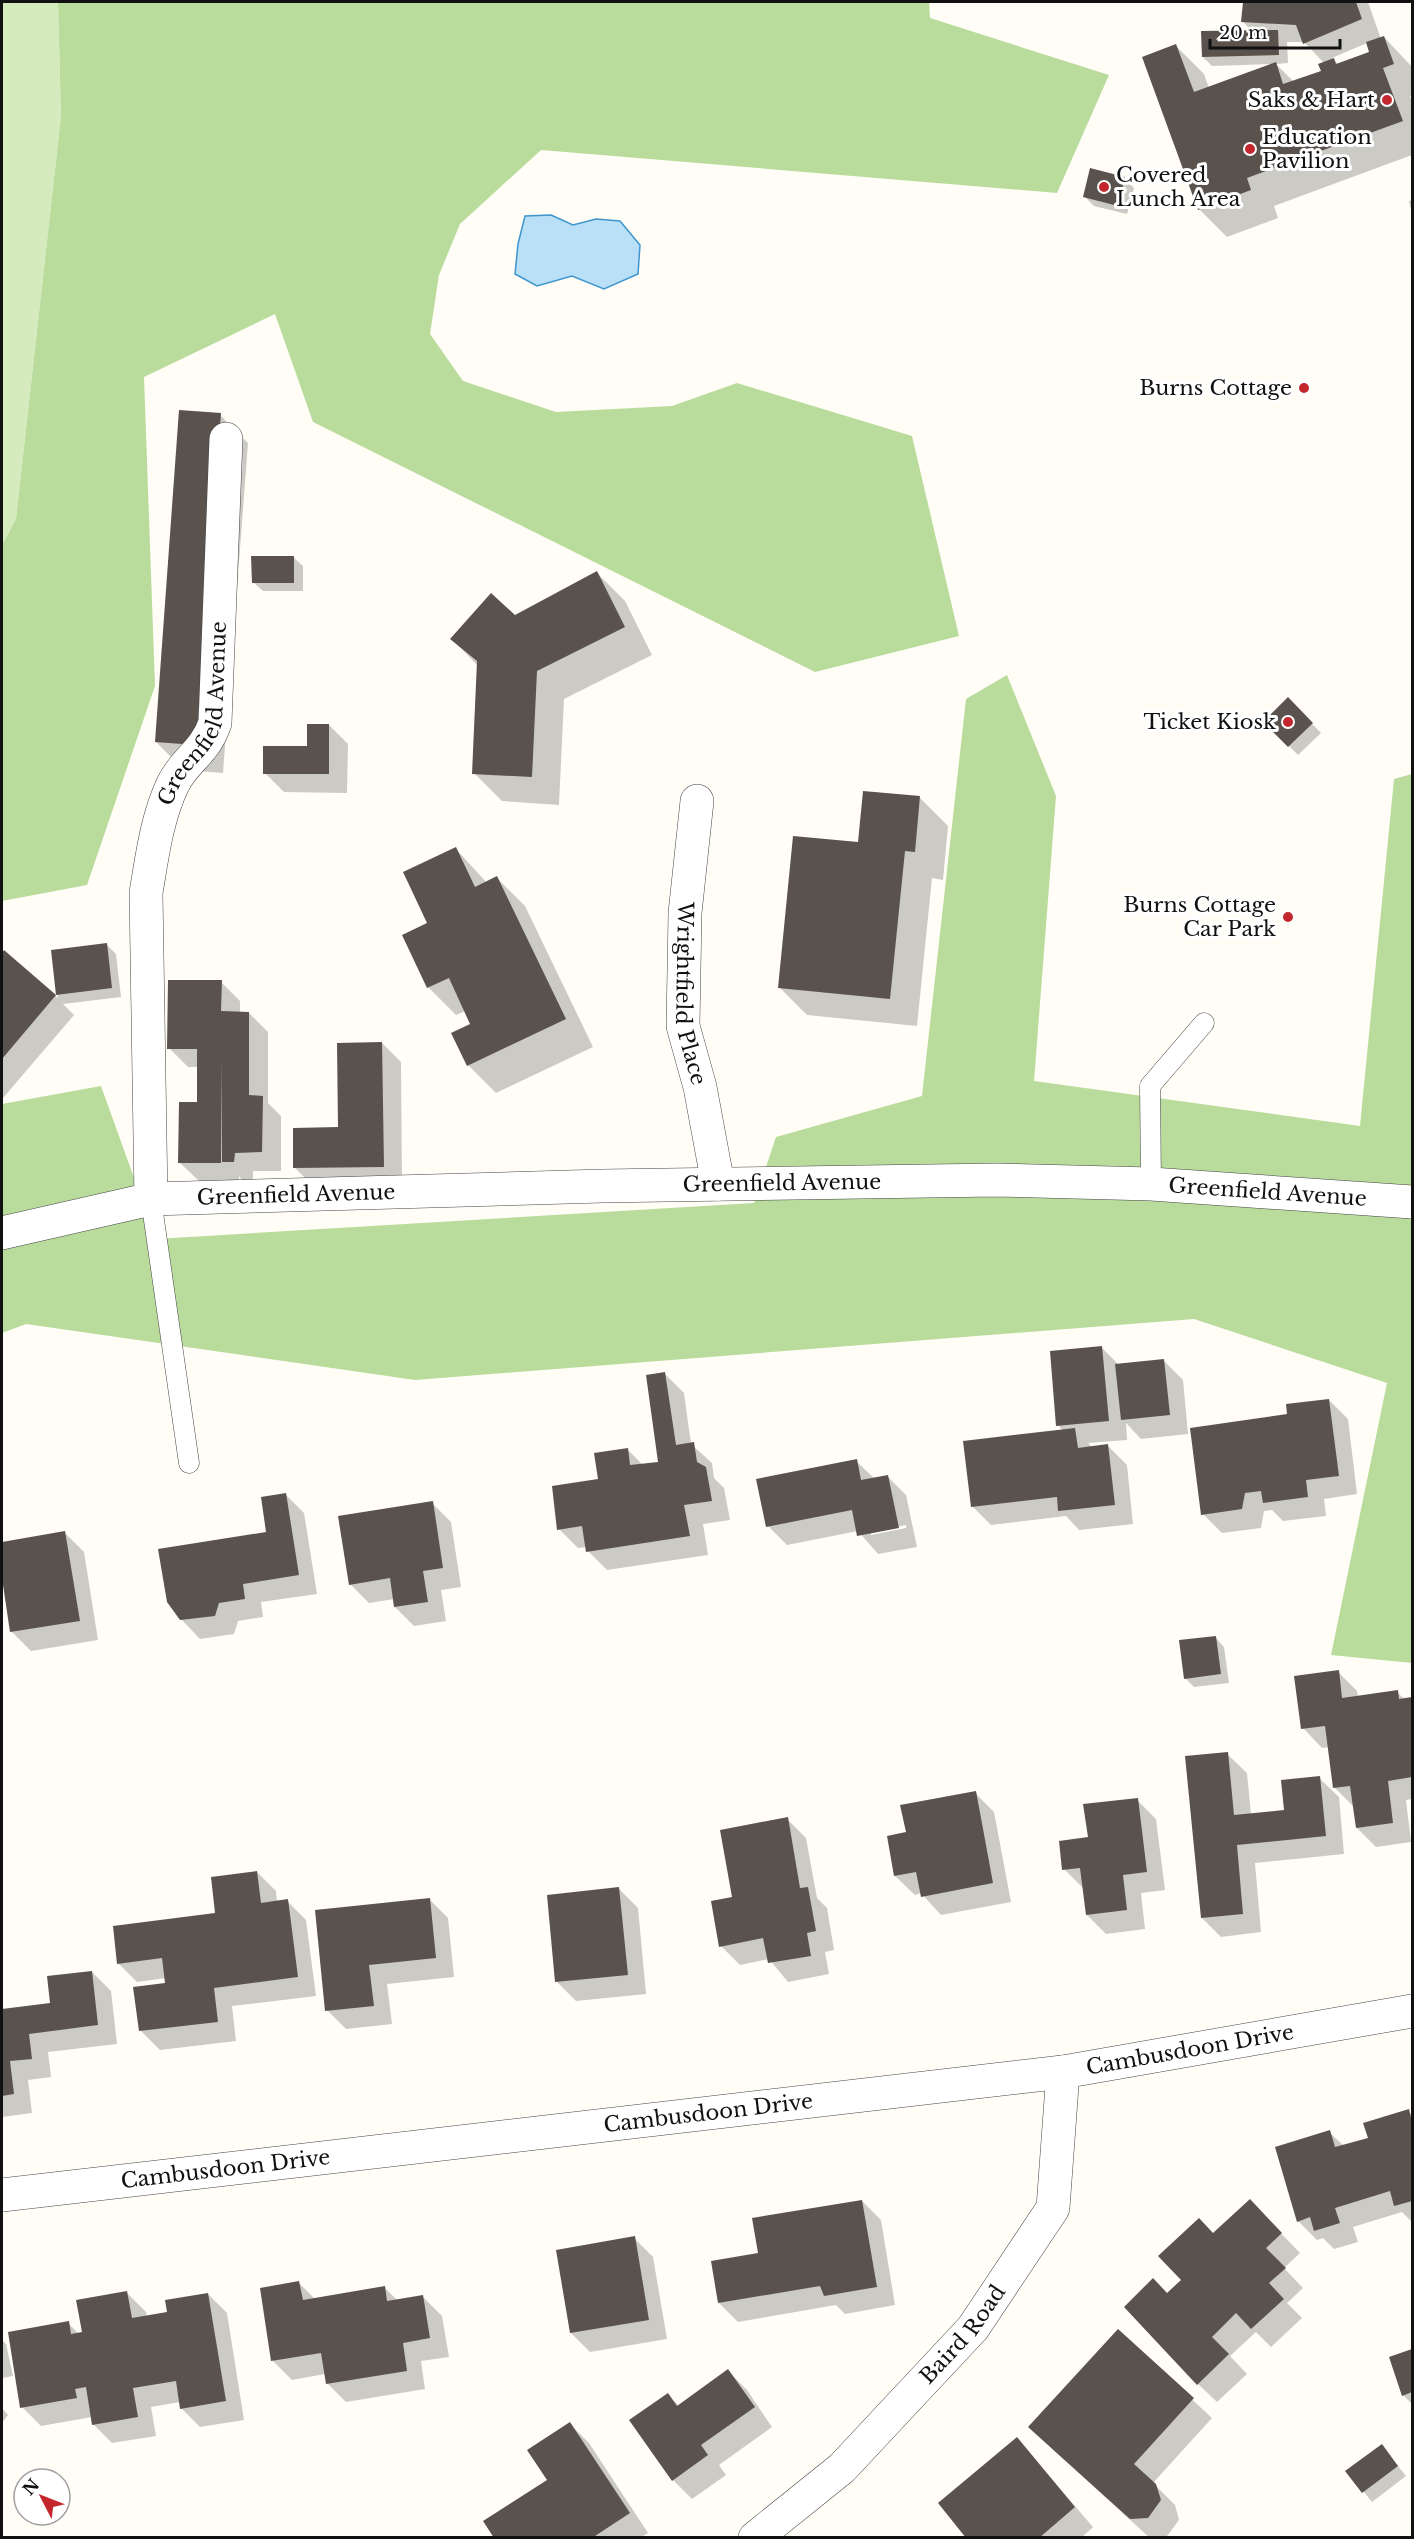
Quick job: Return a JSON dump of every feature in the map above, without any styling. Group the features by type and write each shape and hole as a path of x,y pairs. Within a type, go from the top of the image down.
{"street":[{"name":"Greenfield Avenue","path":"151,1199 146,893 153,851 173,784 182,769 209,740 214,723 226,439"},
{"name":"Wrightfield Place","path":"697,801 685,913 683,1026 700,1087 718,1184"},
{"name":"Greenfield Avenue","path":"2,1233 151,1199 718,1184 997,1180 1151,1184 1413,1202"},
{"name":"Cambusdoon Drive","path":"2,2195 1063,2072 1413,2011"},
{"name":"Baird Road","path":"755,2538 842,2468 973,2328 1053,2208 1063,2072"}],"lane":[{"path":"1151,1184 1150,1086 1204,1023"},
{"path":"151,1199 189,1463"}],"green space":[{"path":"2,2 58,2 61,116 16,519 2,545"},
{"path":"58,2 929,2 930,18 1109,75 1057,193 541,150 460,224 439,275 430,334 463,381 556,412 672,406 737,383 912,436 959,636 815,672 313,422 275,314 144,377 155,686 87,885 2,901 2,545 16,519 61,116"},
{"path":"1007,675 1056,796 1034,1081 1360,1126 1394,779 1412,774 1412,1663 1331,1655 1387,1383 1194,1319 415,1380 26,1324 2,1333 2,1104 101,1086 156,1239 754,1203 776,1137 922,1096 966,699"}],"water":[{"path":"551,215 573,225 596,219 620,221 640,245 638,274 604,289 572,276 537,286 515,274 518,244 525,216"}],"building":[{"path":"1243,2 1356,2 1362,19 1303,44 1296,25 1241,22"},
{"path":"1278,30 1279,55 1202,57 1201,31"},
{"name":"Education Pavilion","path":"1384,36 1394,64 1383,68 1403,121 1247,178 1251,190 1198,210 1142,57 1176,44 1194,92 1276,62 1283,84 1321,71 1318,64 1334,58 1336,64 1369,52 1366,42"},
{"name":"Covered Lunch Area","path":"1090,168 1125,177 1118,206 1083,197"},
{"path":"179,410 221,413 196,745 155,742"},
{"path":"251,556 294,556 294,583 252,583"},
{"path":"597,571 625,627 537,671 532,777 472,774 477,661 450,639 491,593 515,615"},
{"name":"Ticket Kiosk","path":"1288,697 1313,723 1288,747 1263,722"},
{"path":"307,724 329,724 329,774 263,774 263,746 307,746"},
{"path":"863,791 920,796 915,852 905,851 890,999 778,988 793,836 858,842"},
{"path":"456,847 475,887 497,876 566,1019 467,1066 451,1033 470,1024 449,978 427,988 402,935 427,923 403,872"},
{"path":"107,943 112,988 56,995 51,950"},
{"path":"4,950 56,995 2,1059 2,953"},
{"path":"168,980 222,980 221,1011 249,1012 249,1095 263,1096 262,1152 235,1153 234,1162 222,1162 221,1059 221,1163 178,1163 179,1102 197,1102 197,1049 167,1049"},
{"path":"382,1042 384,1167 293,1168 293,1128 338,1127 337,1043"},
{"path":"1102,1346 1109,1421 1056,1426 1050,1351"},
{"path":"1164,1359 1170,1415 1121,1420 1115,1364"},
{"path":"665,1372 676,1445 694,1442 697,1462 706,1467 712,1501 684,1505 690,1536 586,1552 582,1526 557,1530 552,1486 598,1479 594,1453 628,1448 630,1465 658,1462 646,1375"},
{"path":"1329,1399 1339,1476 1306,1480 1308,1497 1263,1503 1261,1491 1245,1493 1242,1509 1201,1515 1190,1428 1287,1414 1286,1404"},
{"path":"1075,1428 1078,1448 1108,1444 1115,1505 1058,1511 1057,1497 971,1507 963,1441"},
{"path":"857,1459 861,1480 888,1475 899,1528 857,1536 852,1510 766,1527 756,1479"},
{"path":"286,1493 299,1575 243,1584 245,1599 219,1603 215,1616 180,1620 167,1602 158,1549 266,1532 261,1497"},
{"path":"433,1501 443,1568 423,1571 428,1602 394,1607 390,1578 349,1585 338,1516"},
{"path":"65,1531 80,1621 10,1632 2,1578 2,1542"},
{"path":"1216,1636 1221,1674 1184,1679 1179,1640"},
{"path":"1339,1670 1342,1698 1398,1690 1399,1699 1412,1697 1412,1777 1388,1781 1393,1823 1356,1828 1350,1786 1333,1788 1325,1726 1301,1729 1294,1676"},
{"path":"1228,1752 1234,1815 1284,1810 1281,1780 1320,1776 1326,1836 1237,1845 1243,1914 1201,1918 1185,1756"},
{"path":"976,1791 993,1883 921,1897 916,1872 894,1876 887,1836 906,1832 900,1805"},
{"path":"1138,1798 1147,1872 1123,1875 1127,1910 1086,1915 1080,1868 1062,1870 1059,1841 1088,1837 1083,1804"},
{"path":"788,1817 800,1888 808,1887 816,1931 807,1933 811,1956 768,1963 763,1938 719,1947 711,1901 732,1897 720,1830"},
{"path":"257,1871 261,1903 288,1899 298,1977 214,1988 218,2022 139,2031 133,1987 165,1983 162,1958 117,1964 113,1926 215,1913 211,1877"},
{"path":"619,1887 628,1975 555,1982 547,1895"},
{"path":"430,1898 436,1958 369,1965 374,2006 325,2011 315,1910"},
{"path":"92,1971 98,2025 29,2034 32,2059 10,2061 14,2094 2,2096 2,2009 50,2003 47,1976"},
{"path":"1409,2109 1412,2122 1412,2201 1394,2206 1390,2191 1335,2208 1340,2223 1314,2231 1310,2217 1297,2222 1275,2147 1330,2130 1335,2147 1368,2138 1363,2123"},
{"path":"1250,2199 1282,2233 1266,2248 1286,2268 1269,2283 1284,2299 1251,2329 1236,2313 1212,2337 1229,2354 1197,2385 1124,2307 1153,2278 1167,2293 1181,2280 1158,2256 1199,2218 1213,2233"},
{"path":"862,2200 877,2287 824,2296 820,2286 718,2303 711,2261 758,2253 752,2218"},
{"path":"635,2236 649,2320 570,2333 556,2250"},
{"path":"299,2281 303,2300 385,2286 387,2301 423,2295 430,2338 403,2343 407,2371 326,2384 321,2353 271,2361 260,2288"},
{"path":"127,2291 132,2318 167,2312 165,2300 208,2293 226,2401 180,2409 176,2381 133,2388 138,2417 92,2425 86,2387 75,2389 77,2398 20,2408 8,2332 69,2321 71,2334 82,2332 76,2300"},
{"path":"1118,2329 1194,2398 1134,2464 1156,2484 1161,2500 1148,2518 1130,2519 1028,2427"},
{"path":"1412,2349 1412,2392 1402,2396 1389,2357"},
{"path":"728,2369 755,2407 701,2445 708,2455 672,2481 629,2420 668,2393 677,2406"},
{"path":"570,2422 630,2513 592,2538 494,2538 483,2521 547,2480 527,2450"},
{"path":"1017,2437 1075,2507 1039,2538 966,2538 938,2503"},
{"path":"1382,2444 1398,2466 1362,2493 1345,2471"}],"place":[{"name":"Saks & Hart","path":"1387,100"},
{"name":"Education Pavilion","path":"1250,149"},
{"name":"Covered Lunch Area","path":"1104,187"},
{"name":"Burns Cottage","path":"1304,388"},
{"name":"Ticket Kiosk","path":"1288,722"},
{"name":"Burns Cottage Car Park","path":"1288,917"}]}
